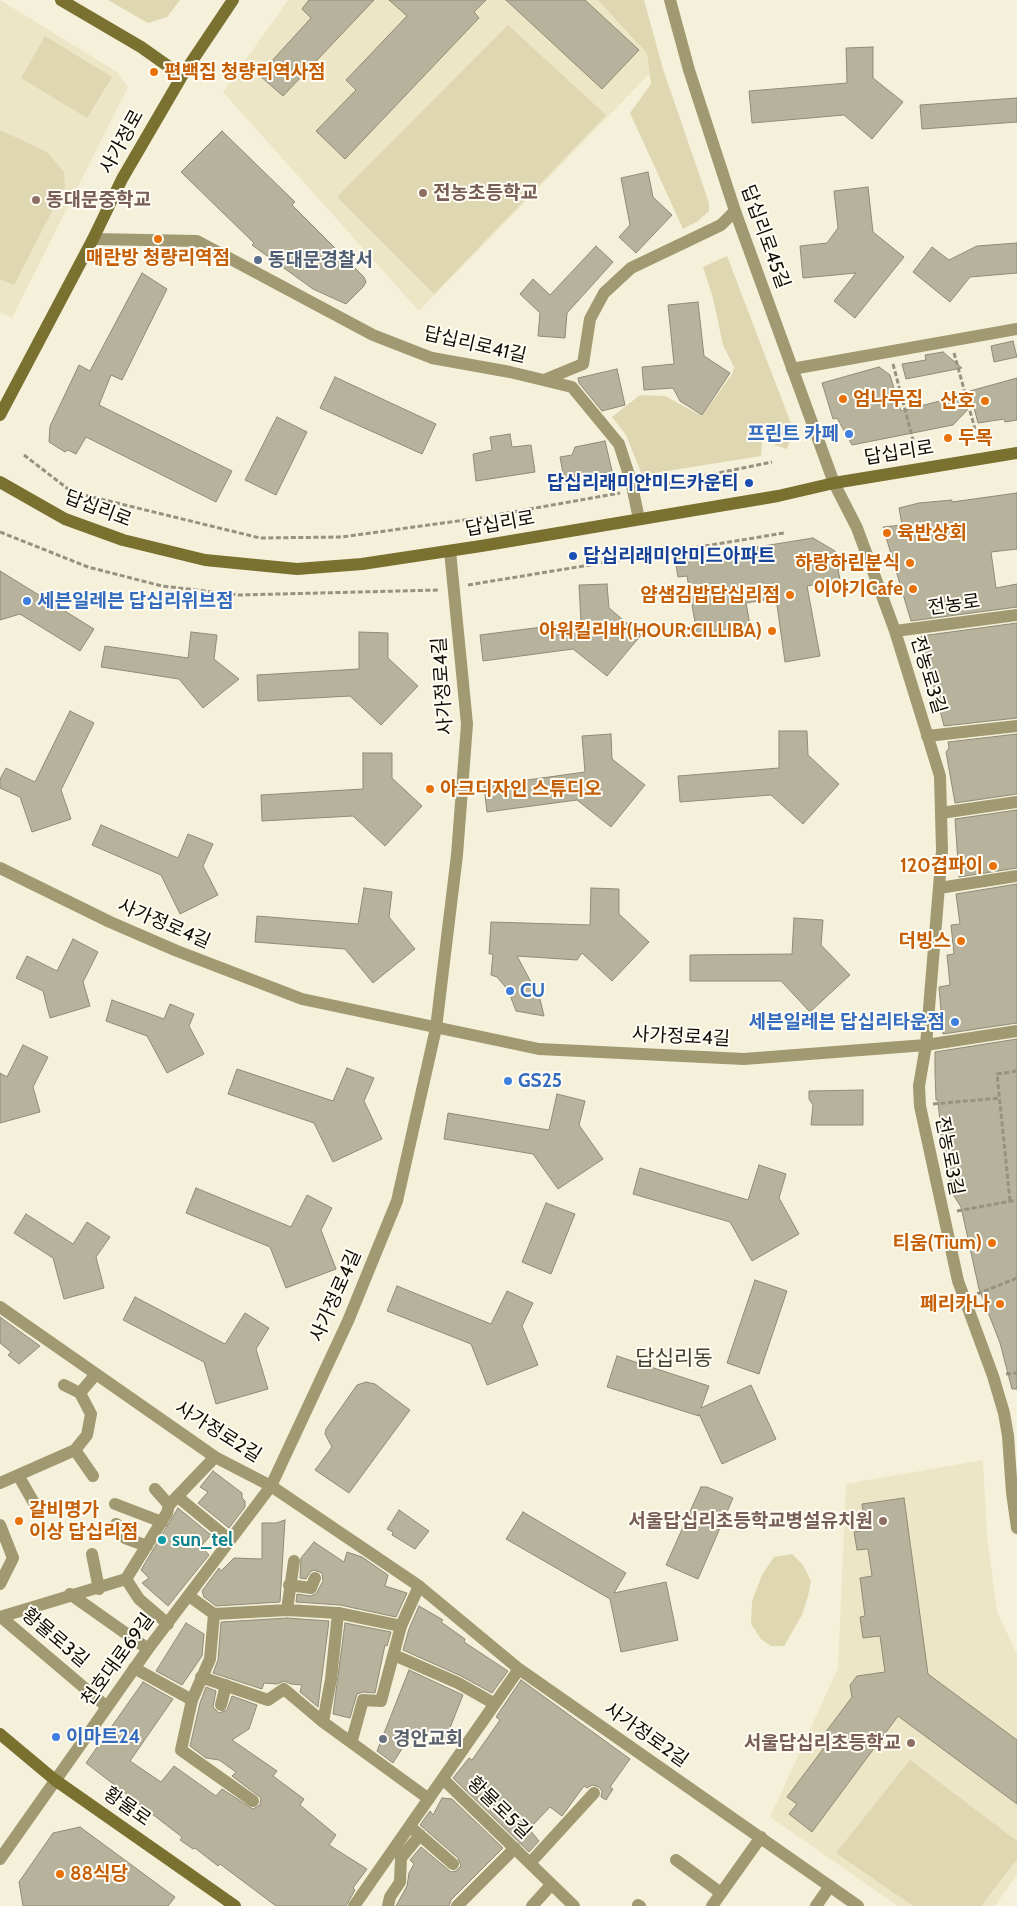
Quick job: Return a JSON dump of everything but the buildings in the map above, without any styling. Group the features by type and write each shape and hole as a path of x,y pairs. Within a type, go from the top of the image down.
{"main road":[{"path":"61,0 141,47 182,76"},
{"name":"사가정로","path":"0,415 94,239 122,179 182,76 233,0"},
{"name":"답십리로","path":"0,482 36,504 97,532 153,549 205,560 296,569 362,564 450,551 778,496 834,482 1017,453"},
{"name":"황물로","path":"0,1734 55,1780 235,1906"}],"street":[{"name":"답십리로45길","path":"670,0 689,70 734,211 834,482"},
{"path":"544,380 583,364 590,318 604,293 631,268 721,225 734,211"},
{"name":"답십리로41길","path":"94,239 197,241 373,335 432,358 510,372 572,387 619,444 639,519"},
{"path":"792,369 1017,329"},
{"name":"전농로3길","path":"834,482 857,528 895,631 940,776 942,850 926,1045 918,1086 920,1106 958,1281 993,1376 1004,1413 1014,1473 1017,1528"},
{"name":"사가정로4길","path":"271,1486 348,1321 397,1201 436,1028 457,855 467,724 450,551"},
{"name":"전농로","path":"895,631 1017,615"},
{"path":"927,736 1017,726"},
{"path":"941,813 1017,802"},
{"name":"사가정로4길","path":"0,868 110,922 176,951 302,998 539,1049 744,1059 926,1045 1017,1031"},
{"path":"939,888 1017,876"},
{"name":"사가정로2길","path":"0,1307 215,1457 271,1486 419,1586 519,1669 858,1906"},
{"path":"80,1393 96,1374"},
{"path":"0,1483 75,1450 87,1434 91,1414 80,1393 64,1385"},
{"path":"75,1450 93,1476"},
{"path":"168,1624 139,1599 126,1579 174,1501 215,1457"},
{"path":"18,1475 38,1510"},
{"name":"천호대로69길","path":"0,1859 134,1668 271,1486"},
{"path":"154,1489 230,1540"},
{"path":"114,1504 162,1522"},
{"path":"116,1524 123,1529 124,1538 147,1546"},
{"path":"0,1526 13,1558 0,1584"},
{"path":"92,1554 99,1589"},
{"path":"287,1610 289,1585 294,1561"},
{"path":"289,1585 311,1588 315,1578"},
{"name":"황물로3길","path":"0,1617 70,1594 99,1589 126,1579"},
{"path":"352,1740 363,1700 381,1701 401,1626 419,1586"},
{"path":"70,1594 148,1649"},
{"path":"189,1596 214,1614 287,1610 338,1613 401,1626"},
{"path":"324,1722 338,1613"},
{"path":"214,1614 210,1659 192,1700 181,1750 253,1801"},
{"name":"황물로3길","path":"0,1617 107,1707"},
{"path":"394,1655 458,1683 495,1704"},
{"path":"134,1668 192,1700"},
{"path":"354,1906 519,1669"},
{"path":"201,1677 268,1700 284,1689 324,1722 352,1740 429,1799"},
{"path":"221,1705 226,1685"},
{"name":"황물로5길","path":"443,1779 574,1906"},
{"name":"황물로5길","path":"530,1863 594,1793"},
{"path":"410,1826 453,1864"},
{"path":"388,1906 390,1897 400,1882 401,1858 420,1835"},
{"path":"712,1906 761,1837"},
{"path":"457,1906 515,1848"},
{"path":"676,1860 721,1893"},
{"path":"532,1906 552,1885"},
{"path":"816,1906 830,1886"}],"path":[{"path":"951,341 975,430"},
{"name":"답십리로","path":"889,352 914,440"},
{"path":"24,455 72,492 260,538 342,537 479,518 633,491 772,462"},
{"path":"1010,1201 997,1074 1017,1071"},
{"name":"전농로3길","path":"920,1106 1000,1098"},
{"name":"전농로3길","path":"942,1214 1017,1200"},
{"path":"964,1299 1017,1278"}],"shaded area":[{"name":"동대문중학교","path":"0,0 117,72 128,87 12,318 0,312"},
{"path":"108,0 180,0 167,17 148,23"},
{"name":"전농초등학교","path":"288,0 600,0 661,62 419,311 223,92"},
{"path":"598,0 644,0 663,69 709,203 709,211 698,221 683,229 630,113 651,84 647,53"},
{"path":"508,25 606,115 434,294 337,197"},
{"path":"45,36 112,77 87,118 21,78"},
{"path":"0,130 47,152 64,172 65,186 14,285 0,279"},
{"path":"727,256 792,426 787,449 775,445 774,441 756,427 751,430 762,442 761,456 642,475 626,435 612,417 640,395 665,396 702,416 732,374 734,367 723,345 713,298 703,267"},
{"name":"서울답십리초등학교","path":"983,1460 987,1535 997,1612 1017,1654 1017,1874 995,1906 898,1906 770,1817 838,1668 846,1484"},
{"path":"792,1554 803,1565 811,1581 808,1596 802,1615 784,1646 771,1646 761,1639 751,1624 752,1601 762,1575 774,1557"},
{"path":"910,1760 1017,1841 1017,1859 981,1906 913,1906 836,1853"}],"place":[{"name":"편백집 청량리역사점","path":"154,72"},
{"name":"전농초등학교","path":"423,193"},
{"name":"동대문중학교","path":"36,200"},
{"name":"매란방 청량리역점","path":"158,239"},
{"name":"동대문경찰서","path":"258,260"},
{"name":"엄나무집","path":"843,399"},
{"name":"산호","path":"985,401"},
{"name":"프린트 카페","path":"849,434"},
{"name":"두목","path":"948,438"},
{"name":"답십리래미안미드카운티","path":"749,483"},
{"name":"육반상회","path":"887,533"},
{"name":"답십리래미안미드아파트","path":"573,556"},
{"name":"하랑하린분식","path":"910,563"},
{"name":"이야기Cafe","path":"913,589"},
{"name":"얌샘김밥답십리점","path":"790,595"},
{"name":"세븐일레븐 답십리위브점","path":"27,601"},
{"name":"아워킬리바(HOUR:CILLIBA)","path":"772,631"},
{"name":"아크디자인 스튜디오","path":"430,789"},
{"name":"120겹파이","path":"993,866"},
{"name":"더빙스","path":"961,941"},
{"name":"CU","path":"510,991"},
{"name":"세븐일레븐 답십리타운점","path":"955,1022"},
{"name":"GS25","path":"508,1081"},
{"name":"티움(Tium)","path":"992,1243"},
{"name":"페리카나","path":"1000,1304"},
{"name":"갈비명가 이상 답십리점","path":"19,1521"},
{"name":"서울답십리초등학교병설유치원","path":"883,1521"},
{"name":"sun_tel","path":"162,1540"},
{"name":"이마트24","path":"56,1737"},
{"name":"경안교회","path":"383,1739"},
{"name":"서울답십리초등학교","path":"911,1743"},
{"name":"88식당","path":"60,1874"}],"district":[{"name":"답십리동","path":"674,1359"}]}
